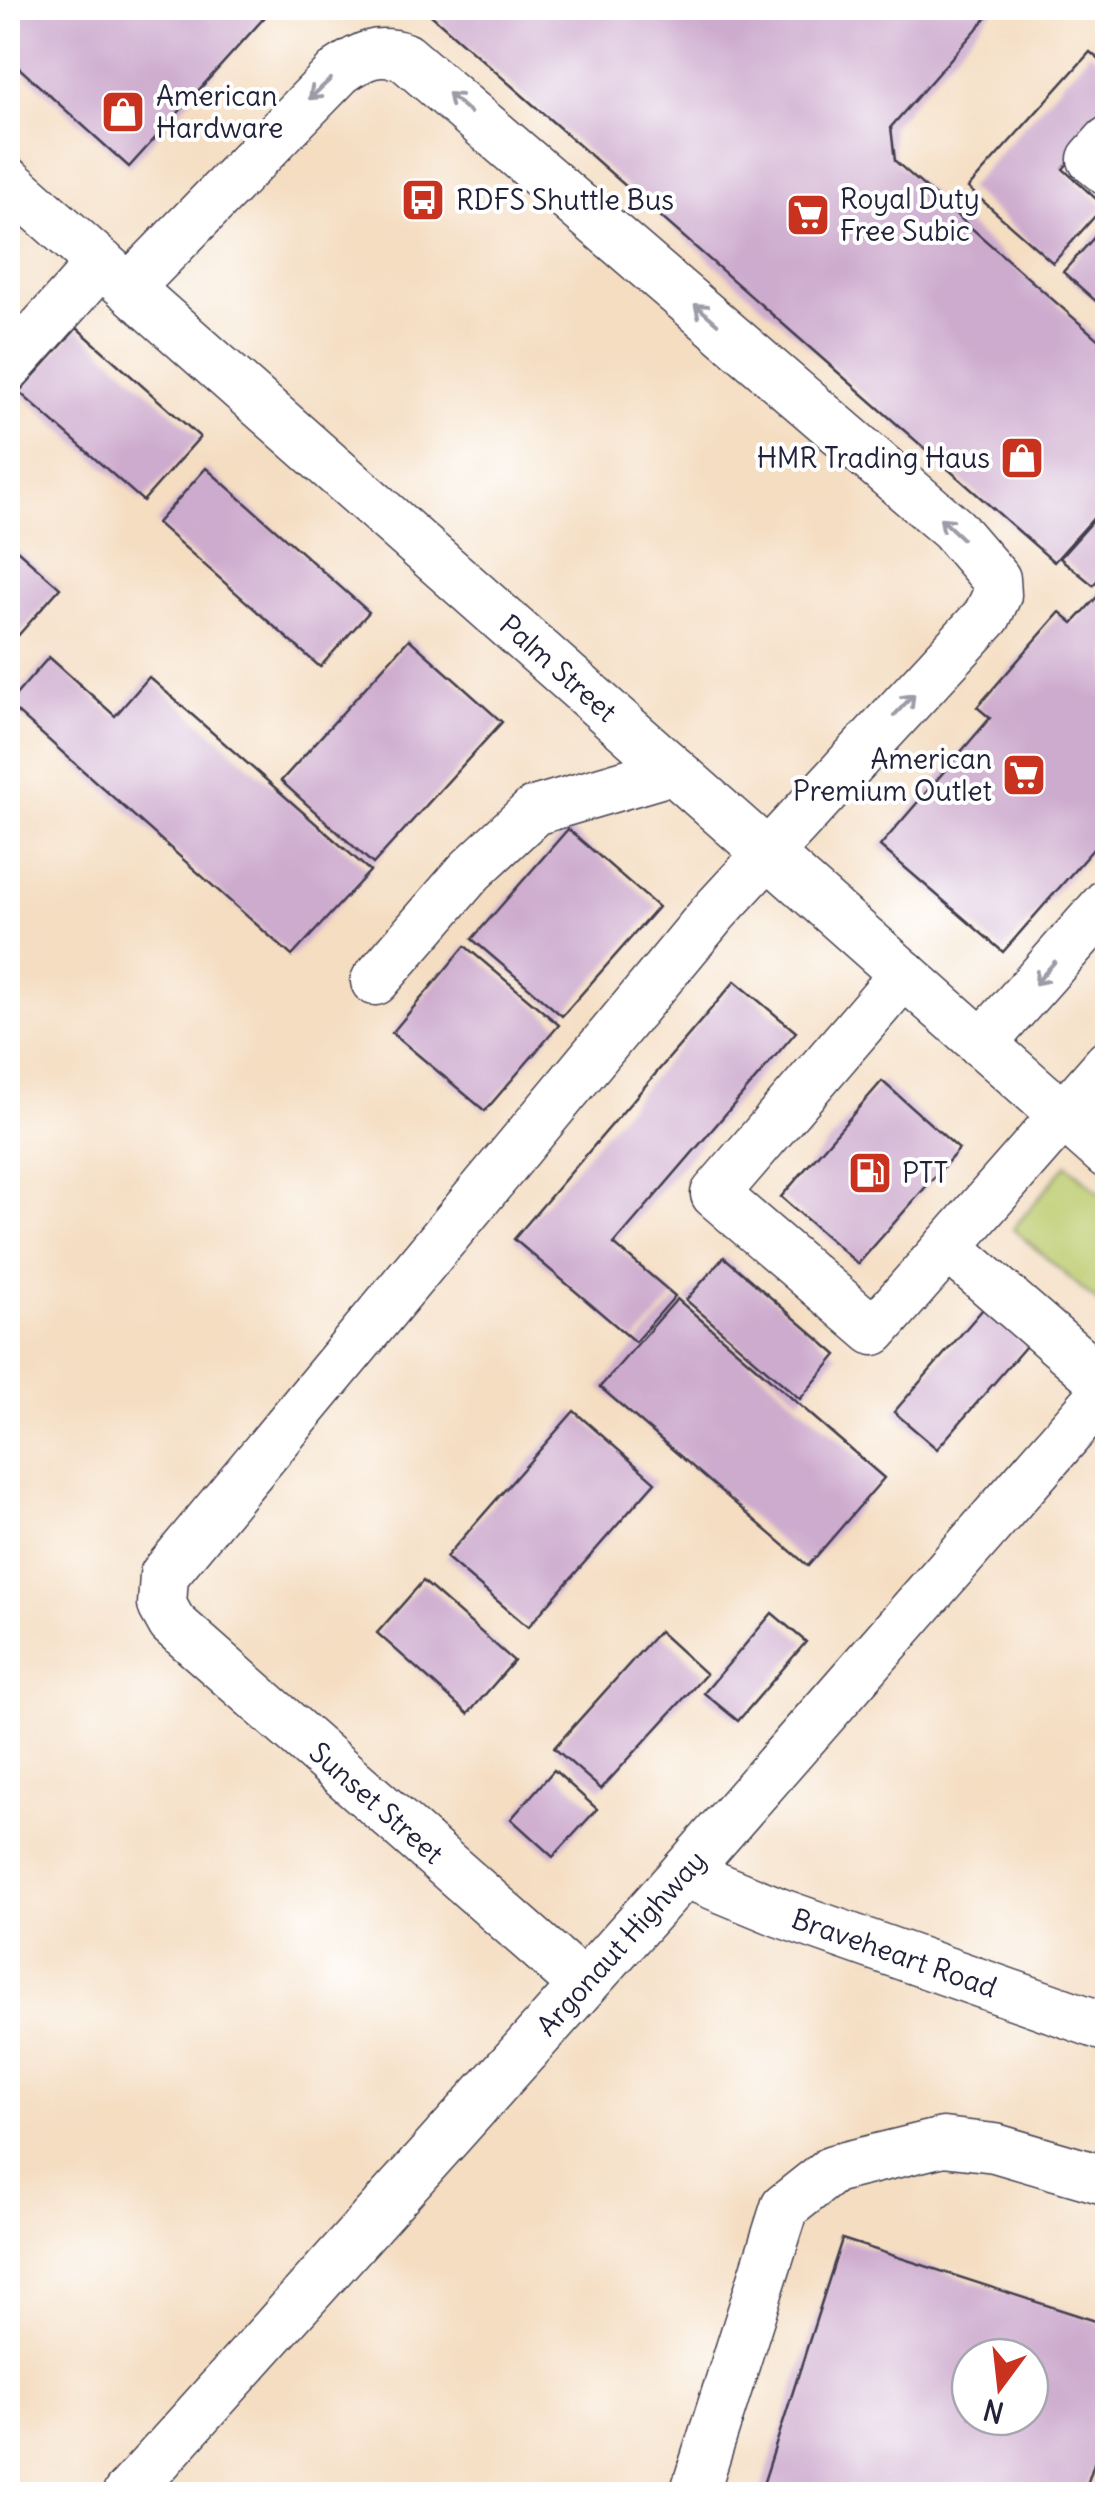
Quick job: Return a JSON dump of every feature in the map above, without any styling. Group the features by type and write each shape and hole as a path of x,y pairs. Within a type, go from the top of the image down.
{"street":[{"path":"8,367 340,72 366,54 405,57 939,516 990,568 998,586 994,606 766,852"},
{"path":"1108,142 1092,160 1108,172"},
{"name":"Palm Street","path":"8,181 1108,1155"},
{"path":"375,980 470,871 534,811 673,770"},
{"name":"Sunset Street","path":"581,1983 172,1623 160,1592 164,1575 180,1550 766,852"},
{"path":"982,1044 1108,902"},
{"path":"904,974 715,1194 874,1331 1108,1064"},
{"path":"948,1247 1108,1387"},
{"name":"Argonaut Highway","path":"126,2494 581,1983 684,1873 1108,1387"},
{"name":"Braveheart Road","path":"684,1873 781,1913 1108,2028"},
{"path":"694,2494 784,2207 833,2169 943,2142 995,2148 1108,2181"}],"green space":[{"path":"1067,1164 1107,1200 1107,1299 1102,1306 1013,1229"}],"building":[{"name":"American Hardware","path":"8,8 273,8 129,167 8,58"},
{"name":"Royal Duty Free Subic","path":"423,8 995,8 891,127 895,161 1108,348 1108,502 1054,562"},
{"path":"1090,52 1108,67 1108,119 1063,169 1104,206 1053,263 968,188"},
{"path":"1108,222 1108,312 1063,272"},
{"path":"77,328 200,437 143,501 19,392"},
{"path":"206,468 369,612 320,667 157,523"},
{"path":"1094,520 1108,531 1108,569 1093,585 1060,558"},
{"path":"8,542 60,588 8,647"},
{"name":"American Premium Outlet","path":"1108,585 1108,832 1003,952 880,846 990,718 977,707 1060,612 1073,623"},
{"path":"409,639 502,722 373,864 281,781"},
{"path":"49,657 115,716 149,677 370,871 292,956 8,704"},
{"path":"568,829 658,907 562,1016 472,939"},
{"path":"465,946 559,1025 485,1111 392,1033"},
{"path":"735,981 796,1032 614,1244 675,1296 635,1342 514,1239"},
{"name":"PTT","path":"882,1081 959,1149 858,1264 781,1197"},
{"path":"724,1257 837,1355 800,1399 686,1300"},
{"path":"677,1299 884,1478 808,1566 600,1387"},
{"path":"983,1309 1026,1346 937,1449 894,1412"},
{"path":"574,1411 655,1482 528,1627 446,1557"},
{"path":"423,1581 514,1661 468,1714 377,1633"},
{"path":"772,1613 806,1642 738,1721 704,1693"},
{"path":"659,1631 706,1674 601,1789 554,1748"},
{"path":"554,1770 597,1809 553,1857 511,1819"},
{"path":"842,2239 1108,2325 1108,2421 1084,2494 760,2494"}],"place":[{"name":"American Hardware","path":"123,112"},
{"name":"RDFS Shuttle Bus","path":"423,200"},
{"name":"Royal Duty Free Subic","path":"808,215"},
{"name":"HMR Trading Haus","path":"1022,458"},
{"name":"American Premium Outlet","path":"1024,775"},
{"name":"PTT","path":"870,1173"}]}
